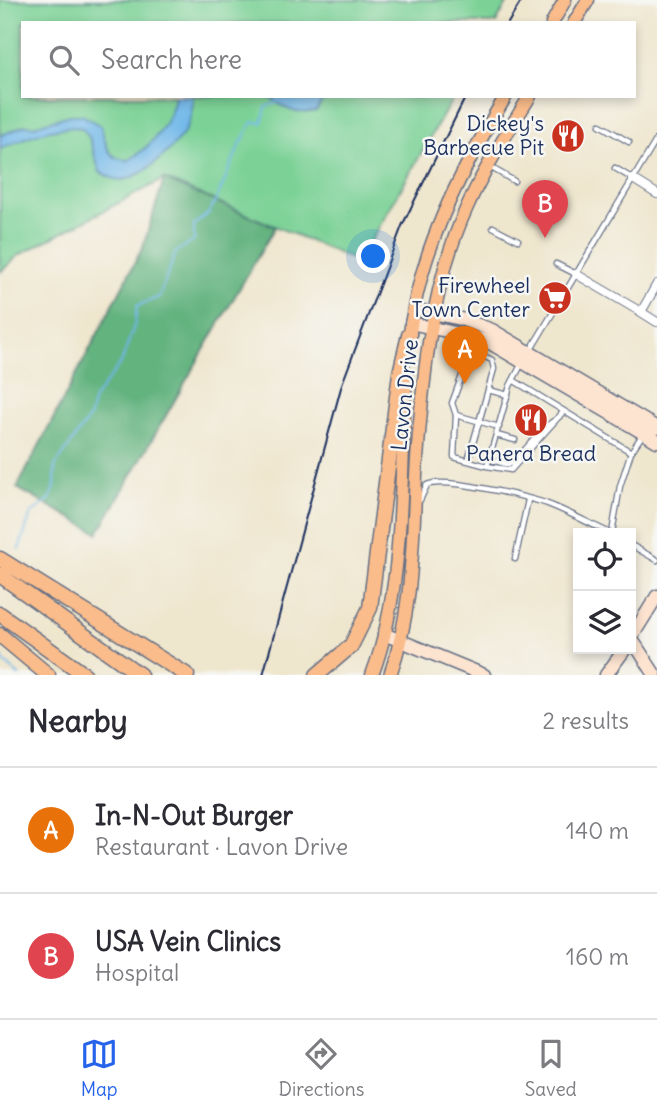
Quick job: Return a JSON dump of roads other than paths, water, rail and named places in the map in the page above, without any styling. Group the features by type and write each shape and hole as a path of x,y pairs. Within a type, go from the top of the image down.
{"highway":[{"path":"317,675 351,646 370,608 400,373 410,329"},
{"path":"0,559 187,675"},
{"path":"0,575 140,675"},
{"path":"0,614 85,675"},
{"path":"0,635 48,675"},
{"path":"154,657 177,675"}],"main road":[{"path":"553,21 565,0"},
{"path":"562,21 574,0"},
{"path":"575,21 588,0"},
{"name":"Lavon Drive","path":"372,675 384,634 396,558 410,329 414,309 434,239 453,192 505,98"},
{"name":"Lavon Drive","path":"390,675 401,640 410,590 417,461 433,320 455,238 467,206 529,98"}],"street":[{"path":"633,179 657,194"},
{"path":"576,274 657,322"},
{"path":"641,313 657,284"},
{"path":"414,309 433,320 526,357 657,428"},
{"path":"410,329 433,320"},
{"path":"526,357 657,441"},
{"path":"655,675 631,638 657,596"},
{"path":"384,634 484,675"},
{"path":"606,675 621,654"}],"lane":[{"path":"600,125 629,142"},
{"path":"487,466 513,380 657,139"},
{"path":"489,167 514,181"},
{"path":"615,168 633,179"},
{"path":"493,227 518,240"},
{"path":"556,264 576,274"},
{"path":"468,461 494,369 492,360 475,352 470,354 452,403 456,415 454,457 468,461 487,466 511,470 564,411"},
{"path":"513,380 631,452"},
{"path":"488,390 508,395"},
{"path":"456,415 499,427"},
{"path":"489,459 506,464 513,463 545,427 559,417"},
{"path":"612,528 620,486 631,452 643,433"},
{"path":"496,435 515,440"},
{"path":"414,532 422,491 434,482 463,484 543,502 600,528"},
{"path":"515,559 528,500"},
{"path":"636,548 657,560"}],"water":[{"path":"175,98 193,98 191,116 183,134 158,161 133,177 122,180 100,172 89,137 82,128 51,130 0,149 0,136 25,125 33,126 70,115 82,115 101,126 108,150 116,158 129,160 159,133"},
{"path":"271,98 324,98 316,111 297,112"}],"waterway":[{"path":"19,549 31,514 50,499 55,487 55,466 89,418 94,399 122,361 135,323 137,306 159,297 176,252 194,241 194,225 210,211 246,132 253,122 262,123 266,107 277,102"},
{"path":"0,653 5,663 19,675"}],"railway":[{"path":"509,21 522,0"},
{"path":"263,675 342,384 402,226 465,98"}],"place":[{"name":"Dickey's Barbecue Pit","path":"568,136"},
{"name":"USA Vein Clinics","path":"545,238"},
{"name":"Firewheel Town Center","path":"555,298"},
{"name":"In-N-Out Burger","path":"465,384"},
{"name":"Panera Bread","path":"531,420"}]}
